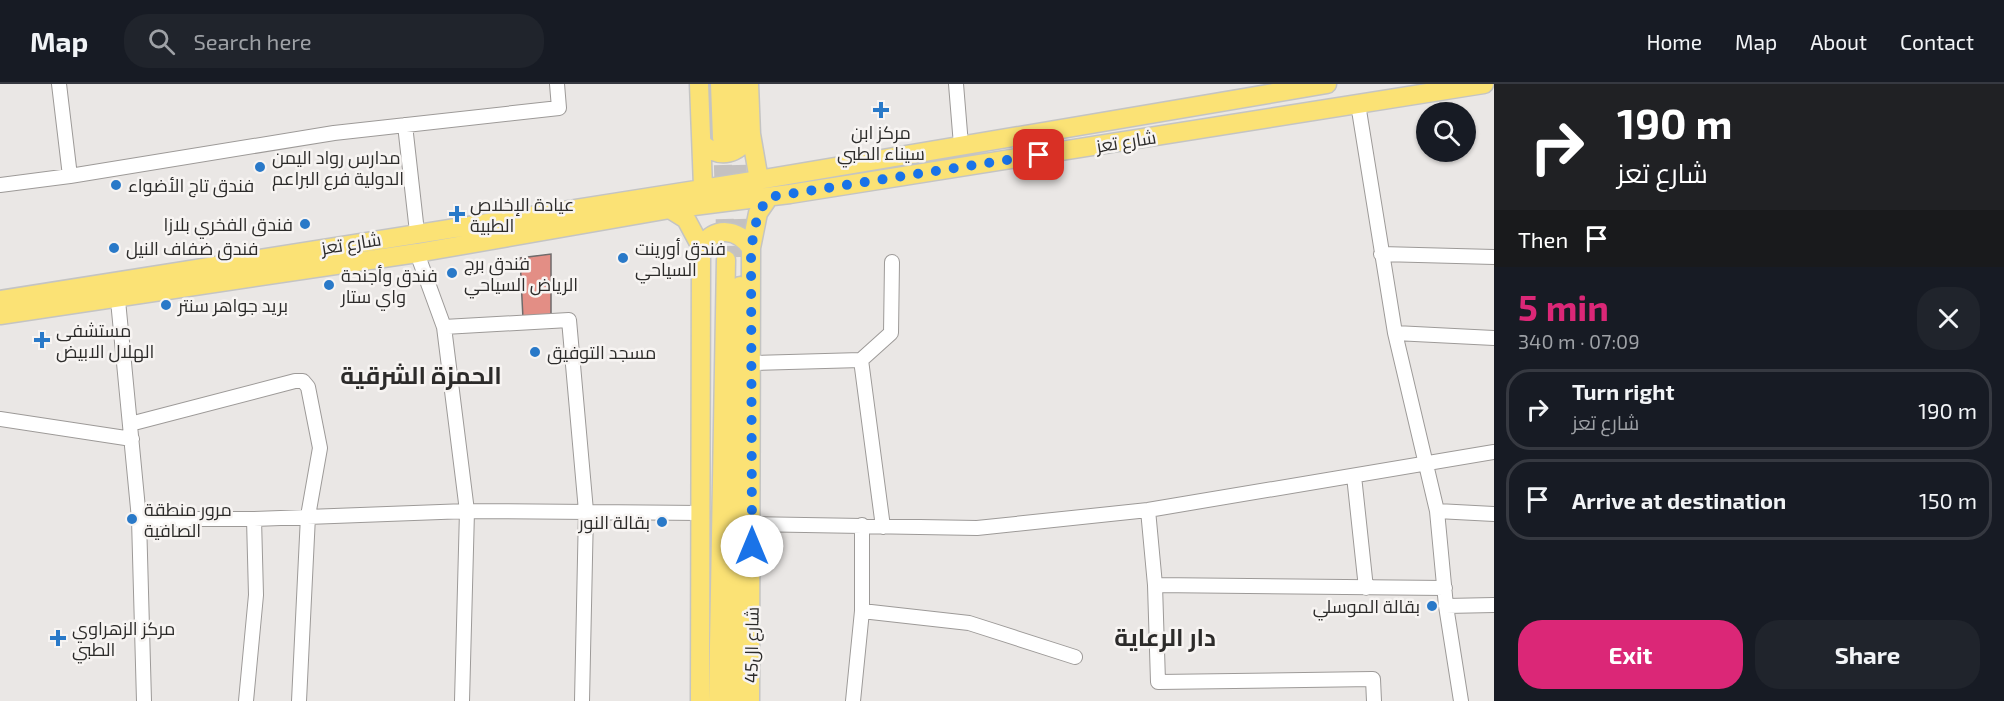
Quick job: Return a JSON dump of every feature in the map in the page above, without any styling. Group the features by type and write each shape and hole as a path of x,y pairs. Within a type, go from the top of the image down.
{"main road":[{"path":"699,84 703,187"},
{"path":"720,84 737,137 759,180"},
{"path":"702,144 718,153 727,154 744,146 737,137 735,84"},
{"path":"737,137 749,84"},
{"name":"شارع تعز","path":"0,315 117,289 417,232 759,180 1327,84"},
{"name":"شارع تعز","path":"0,300 117,289 417,253 669,209 769,197 1484,84"},
{"name":"شارع ال45","path":"718,701 739,255 758,213 769,197"},
{"path":"669,209 686,219 701,247 700,701"},
{"path":"701,247 707,239 726,231 745,239 739,255"},
{"name":"شارع ال45","path":"739,255 753,363 750,701"},
{"name":"شارع ال45","path":"736,701 739,255"}],"street":[{"path":"59,84 70,176"},
{"path":"0,185 70,176 334,133 559,108 557,84"},
{"path":"956,84 962,145"},
{"path":"1358,104 1395,333 1437,511 1446,606 1461,701"},
{"path":"405,125 417,232"},
{"path":"417,253 444,327 467,511 462,701"},
{"path":"1381,255 1494,257"},
{"path":"753,363 861,360 891,333 892,262"},
{"path":"117,289 140,519 144,701"},
{"path":"444,327 569,320 586,511 582,701"},
{"path":"1395,333 1494,338"},
{"path":"861,360 883,526"},
{"path":"130,423 295,381 303,381 308,387 320,448 308,516 299,701"},
{"path":"0,419 132,439"},
{"path":"752,524 977,528 1148,510 1494,452"},
{"path":"1354,476 1366,588"},
{"path":"1148,510 1155,585 1158,682 1373,679 1374,701"},
{"path":"140,519 254,519 467,511 701,513"},
{"path":"1437,511 1494,514"},
{"path":"246,701 256,596 254,519"},
{"path":"853,701 862,611 862,525"},
{"path":"1155,585 1445,588"},
{"path":"1446,606 1494,605"},
{"path":"862,611 969,623 1075,657"}],"building":[{"path":"551,254 551,319 523,319 520,258"}],"tunnel":[{"path":"722,138 726,260"},
{"path":"737,138 740,257"}],"place":[{"name":"مركز ابن سيناء الطبي","path":"881,110"},
{"name":"مدارس رواد اليمن الدولية فرع البراعم","path":"260,167"},
{"name":"فندق تاج الأضواء","path":"116,185"},
{"name":"عيادة الإخلاص الطبية","path":"457,214"},
{"name":"فندق الفخري بلازا","path":"305,224"},
{"name":"فندق ضفاف النيل","path":"114,248"},
{"name":"فندق أورينت السياحي","path":"623,258"},
{"name":"فندق برج الرياض السياحي","path":"452,273"},
{"name":"فندق وأجنحة واي ستار","path":"329,285"},
{"name":"بريد جواهر سنتر","path":"166,305"},
{"name":"مستشفى الهلال الابيض","path":"42,340"},
{"name":"مسجد التوفيق","path":"535,352"},
{"name":"مرور منطقة الصافية","path":"132,519"},
{"name":"بقالة النور","path":"662,522"},
{"name":"بقالة الموسلي","path":"1432,606"},
{"name":"مركز الزهراوي الطبي","path":"58,638"}],"district":[{"name":"الحمزة الشرقية","path":"421,374"},
{"name":"دار الرعاية","path":"1165,636"}],"route":[{"path":"752,546 751,248 753,227 758,213 769,197 1039,155"}]}
